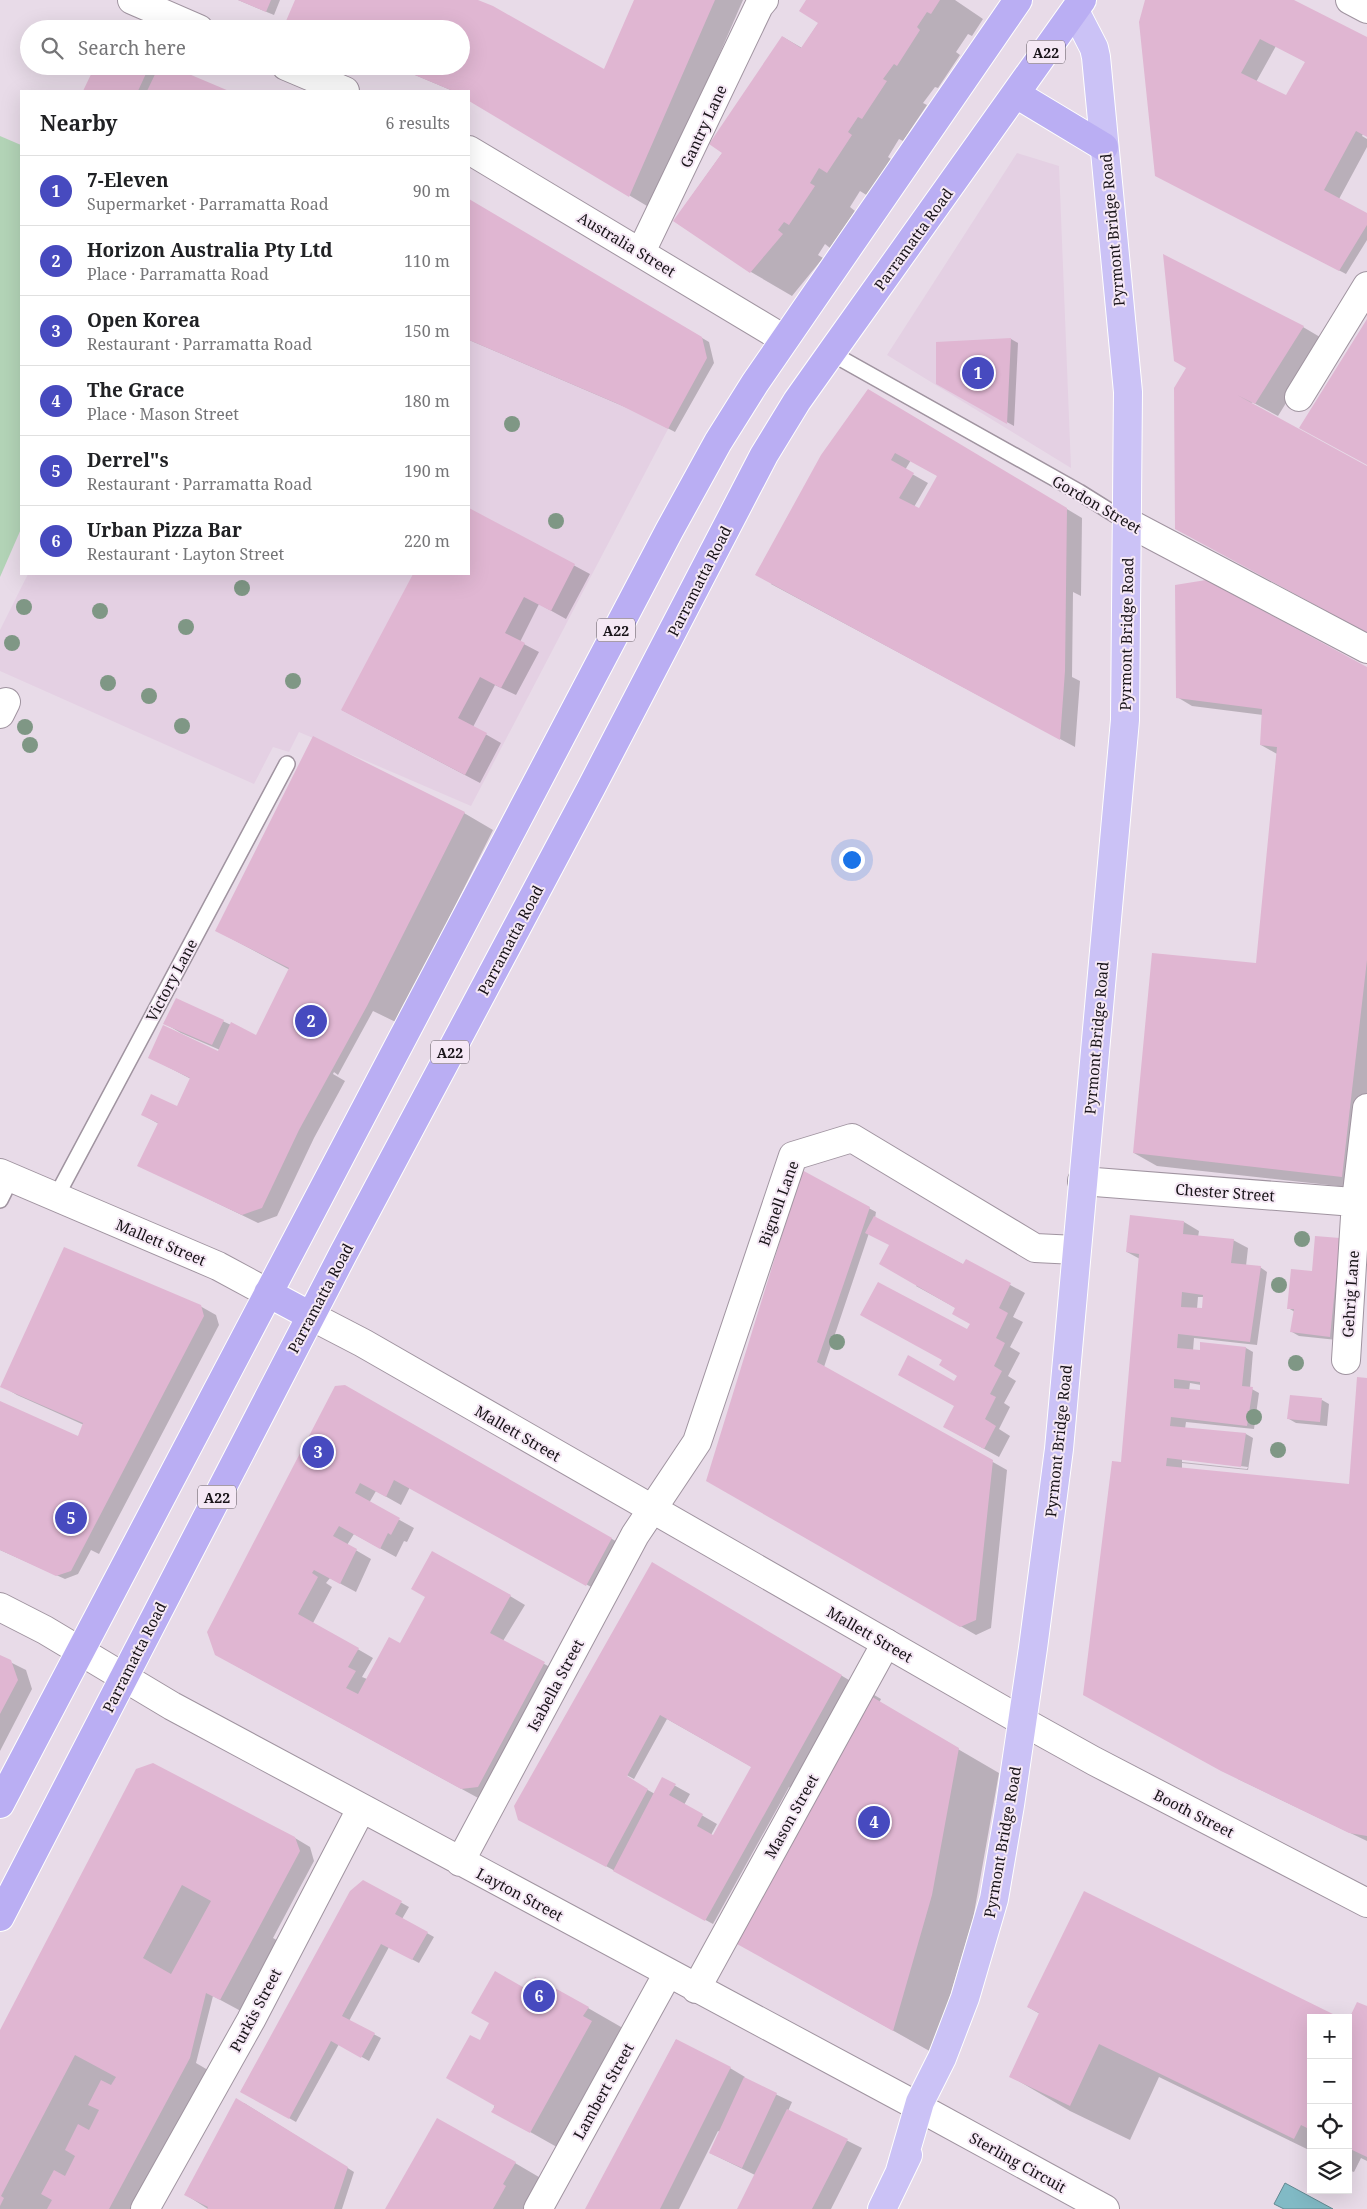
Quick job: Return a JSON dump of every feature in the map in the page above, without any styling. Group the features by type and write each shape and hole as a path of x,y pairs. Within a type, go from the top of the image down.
{"highway":[{"name":"A22","path":"0,1804 673,522 718,442 784,339 1018,0"},
{"name":"Parramatta Road","path":"0,1917 311,1316 591,788 764,455 797,401 1016,94 1073,4"},
{"path":"1016,94 1104,147"},
{"name":"Mallett Street","path":"268,1293 311,1316"}],"main road":[{"name":"Pyrmont Bridge Road","path":"882,2209 925,2111 942,2058 965,1998 994,1899 1022,1721 1059,1449 1125,720 1128,392 1094,48 1073,4"}],"street":[{"path":"132,0 178,20"},
{"name":"Gantry Lane","path":"641,252 759,6 764,0"},
{"path":"1350,0 1367,9"},
{"path":"307,75 343,90"},
{"name":"Australia Street","path":"470,151 784,339"},
{"path":"1299,397 1367,286"},
{"name":"Gordon Street","path":"1127,522 1367,649"},
{"name":"Gehrig Lane","path":"1346,1360 1362,1202 1367,1108"},
{"name":"Bignell Lane","path":"652,1509 696,1442 792,1156 852,1138 1035,1248 1076,1250"},
{"name":"Chester Street","path":"1082,1181 1362,1202"},
{"name":"Mallett Street","path":"4,1184 56,1197 218,1266 268,1293"},
{"name":"Mallett Street","path":"311,1316 1022,1721"},
{"name":"Isabella Street","path":"460,1862 635,1535 652,1509"},
{"name":"Layton Street","path":"0,1606 172,1706 925,2111"},
{"name":"Mason Street","path":"696,1989 886,1643"},
{"name":"Booth Street","path":"1022,1721 1367,1903"},
{"name":"Purkis Street","path":"145,2209 251,2020 361,1809"},
{"name":"Lambert Street","path":"538,2209 668,1973"},
{"name":"Sterling Circuit","path":"925,2111 1105,2209"}],"lane":[{"name":"Gordon Street","path":"831,353 1078,492 1127,522"},
{"name":"Victory Lane","path":"56,1197 287,764"}],"shaded area":[{"path":"1017,153 1059,166 1071,468 887,355"},
{"path":"470,340 616,403 668,429 471,806 299,732 289,752 273,747 254,784 0,671 0,630 28,575 470,575"}],"green space":[{"path":"0,136 20,145 20,531 0,577"}],"water":[{"path":"1285,2183 1333,2209 1284,2209 1274,2204"}],"building":[{"path":"238,0 271,0 266,12"},
{"path":"295,0 478,0 493,6 604,69 634,0 715,0 629,197 470,102 470,90 451,90 415,75 470,75 470,20 286,20"},
{"path":"806,0 940,0 931,14 927,12 917,27 920,30 897,66 894,64 883,79 887,81 862,119 858,117 848,132 852,135 827,173 819,168 810,183 815,186 789,225 784,222 778,230 783,234 750,273 673,221 722,153 709,144 782,36 801,48 818,23 799,11"},
{"path":"1145,0 1294,0 1367,37 1367,137 1356,131 1324,190 1367,213 1367,225 1339,271 1155,176 1139,22","holes":["1260,39 1305,62 1286,95 1241,73"]},
{"path":"91,75 145,75 138,90 83,90"},
{"path":"155,75 191,75 227,90 147,90"},
{"path":"470,200 702,337 707,358 668,429 616,403 470,340"},
{"path":"1163,254 1304,326 1255,404 1237,395 1367,466 1367,633 1175,529 1174,388 1186,368 1174,361"},
{"path":"1367,319 1367,465 1299,428"},
{"path":"1011,338 1007,424 936,384 936,342"},
{"path":"868,389 1067,508 1065,671 1060,740 755,575 821,455","holes":["895,453 937,476 919,508 899,498 914,473 891,460"]},
{"path":"470,509 575,564 551,611 524,597 505,633 525,643 501,688 480,677 458,718 487,733 465,775 341,710 412,575 470,575"},
{"path":"1206,580 1367,667 1367,960 1342,1177 1133,1153 1152,953 1256,963 1277,747 1260,745 1262,709 1176,698 1175,585"},
{"path":"313,736 465,812 367,1006 299,1130 262,1208 242,1215 137,1166 158,1123 141,1115 151,1094 177,1106 190,1078 148,1058 163,1025 218,1051 231,1022 256,1035 289,968 215,931"},
{"path":"176,998 224,1020 212,1045 163,1024"},
{"path":"802,1170 870,1207 817,1362 993,1460 976,1620 960,1627 706,1481"},
{"path":"1130,1215 1184,1221 1183,1234 1234,1239 1231,1263 1261,1266 1250,1342 1178,1334 1177,1348 1200,1350 1200,1342 1246,1347 1242,1386 1253,1387 1247,1426 1171,1417 1170,1426 1246,1433 1241,1467 1167,1458 1166,1466 1349,1484 1357,1377 1367,1378 1367,1836 1349,1833 1221,1771 1083,1695 1112,1461 1121,1462 1139,1254 1126,1252","holes":["1182,1292 1203,1295 1202,1308 1181,1307","1174,1379 1200,1382 1200,1390 1174,1388"]},
{"path":"874,1216 963,1264 966,1259 1011,1283 999,1308 1008,1313 996,1338 1005,1343 994,1366 1002,1371 990,1394 996,1397 985,1419 996,1426 984,1449 943,1427 954,1406 898,1375 908,1355 954,1381 957,1376 939,1365 942,1360 860,1315 878,1282 967,1329 970,1324 952,1314 955,1308 879,1264 889,1245 865,1233"},
{"path":"1315,1236 1340,1238 1330,1337 1290,1332 1294,1309 1287,1309 1291,1269 1312,1271"},
{"path":"64,1247 201,1305 204,1316 71,1571 56,1576 0,1550 0,1401 78,1436 83,1423 0,1387"},
{"path":"345,1385 612,1538 586,1586 394,1480 386,1497 360,1483 355,1493 400,1518 391,1535 388,1533 380,1549 339,1526 333,1536 357,1549 340,1584 314,1570 312,1573 318,1577 298,1614 359,1648 348,1667 356,1671 346,1688 358,1694 389,1637 400,1643 425,1597 411,1589 432,1551 511,1595 490,1633 545,1662 478,1787 461,1789 215,1655 207,1632 335,1386"},
{"path":"1290,1395 1322,1398 1320,1422 1287,1419"},
{"path":"652,1562 842,1675 705,1921 613,1871 662,1777 676,1784 669,1795 703,1814 697,1826 713,1835 751,1767 660,1715 627,1776 648,1789 606,1867 518,1820 514,1806"},
{"path":"0,1655 11,1660 18,1680 0,1714"},
{"path":"869,1695 959,1748 932,1895 893,2031 737,1944"},
{"path":"153,1763 295,1837 300,1851 220,2000 206,1993 190,2058 109,2209 47,2209 52,2200 41,2194 54,2170 65,2176 75,2156 65,2150 78,2124 89,2130 99,2110 88,2105 101,2080 111,2085 116,2077 75,2055 1,2196 4,2198 0,2206 0,2030 136,1769","holes":["182,1885 211,1901 171,1974 143,1958"]},
{"path":"363,1880 402,1901 395,1914 428,1932 412,1960 381,1944 342,2016 375,2033 361,2058 331,2041 289,2119 240,2092 350,1891"},
{"path":"1084,1891 1333,2014 1307,2014 1307,2128 1301,2125 1294,2139 1099,2044 1070,2106 1009,2077 1039,2013 1027,2007"},
{"path":"495,1971 528,1990 535,1977 589,2007 583,2016 592,2021 530,2133 491,2112 495,2106 446,2078 470,2035 480,2040 489,2023 471,2013"},
{"path":"1357,2002 1367,2006 1367,2157 1352,2150 1351,2014"},
{"path":"676,2039 731,2067 660,2209 585,2209"},
{"path":"744,2077 777,2093 742,2168 709,2153"},
{"path":"236,2098 348,2167 334,2209 207,2209 208,2207 184,2195"},
{"path":"787,2109 848,2139 812,2209 737,2209"},
{"path":"437,2118 516,2162 503,2184 506,2186 493,2209 385,2209"}],"place":[{"name":"7-Eleven","path":"978,373"},
{"name":"Horizon Australia Pty Ltd","path":"311,1021"},
{"name":"Open Korea","path":"318,1452"},
{"name":"Derrel\"s","path":"71,1518"},
{"name":"The Grace","path":"874,1822"},
{"name":"Urban Pizza Bar","path":"539,1996"}]}
